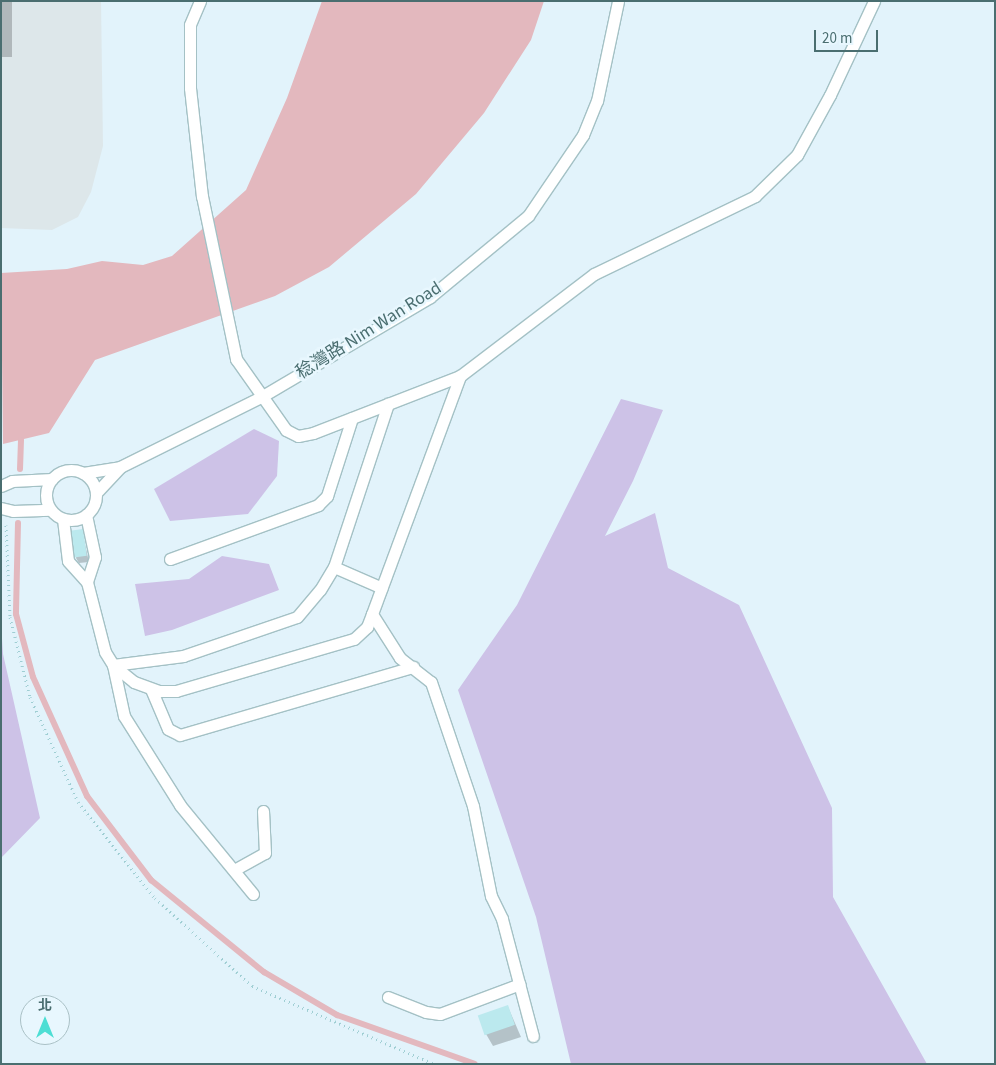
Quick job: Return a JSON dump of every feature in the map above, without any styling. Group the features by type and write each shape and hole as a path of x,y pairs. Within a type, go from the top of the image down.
{"lane":[{"path":"200,1 190,25 190,88 202,196 236,359 286,430 298,436 352,418 460,376 594,274 755,196 797,155 830,95 874,1"},
{"name":"稔灣路 Nim Wan Road","path":"1,486 12,481 52,479 66,470 83,473 120,467 261,396 430,297 528,216 583,135 597,101 618,1"},
{"path":"113,666 134,682 151,688 176,691 354,639 367,627 460,376"},
{"path":"113,666 183,656 297,617 320,590 334,567 388,404"},
{"path":"170,559 318,505 327,496 352,418"},
{"name":"稔灣路 Nim Wan Road","path":"86,515 95,502 96,493 120,467"},
{"path":"83,473 94,485 96,493"},
{"path":"52,479 45,494 50,510 62,520 79,520 86,515 94,557 87,582"},
{"path":"1,508 13,511 50,510"},
{"path":"62,520 68,561 87,582 105,652 113,666 124,716 180,805 253,894"},
{"path":"334,567 382,588"},
{"path":"372,614 400,658 431,682 473,806 491,896 502,919 534,1036"},
{"path":"151,688 168,729 180,735 413,667"},
{"path":"234,870 265,853 263,812"},
{"path":"388,997 426,1012 440,1014 520,984"}],"path":[{"path":"7,526 10,617 30,697 78,802 155,898 252,986 434,1064"}],"shaded area":[{"path":"1,1 101,1 103,146 91,192 78,217 52,230 1,228"},
{"path":"322,1 544,1 531,40 484,113 416,194 329,267 275,296 95,360 49,433 3,444 1,273 67,269 102,261 143,265 172,256 246,190 287,98"},
{"path":"621,399 663,410 633,481 605,536 655,513 668,568 739,605 832,808 833,897 927,1064 571,1064 536,917 458,690 517,605"},
{"path":"254,429 279,441 277,476 248,514 170,521 154,489"},
{"path":"222,556 269,564 279,590 172,630 145,636 135,584 189,579"},
{"path":"1,623 3,654 40,818 1,858"}],"building":[{"path":"83,529 87,556 74,558 70,531"},
{"path":"508,1005 515,1025 485,1035 478,1015"}],"waterway":[{"path":"20,469 21,440"},
{"path":"18,523 16,614 33,677 87,796 151,880 264,972 337,1015 475,1064"}]}
